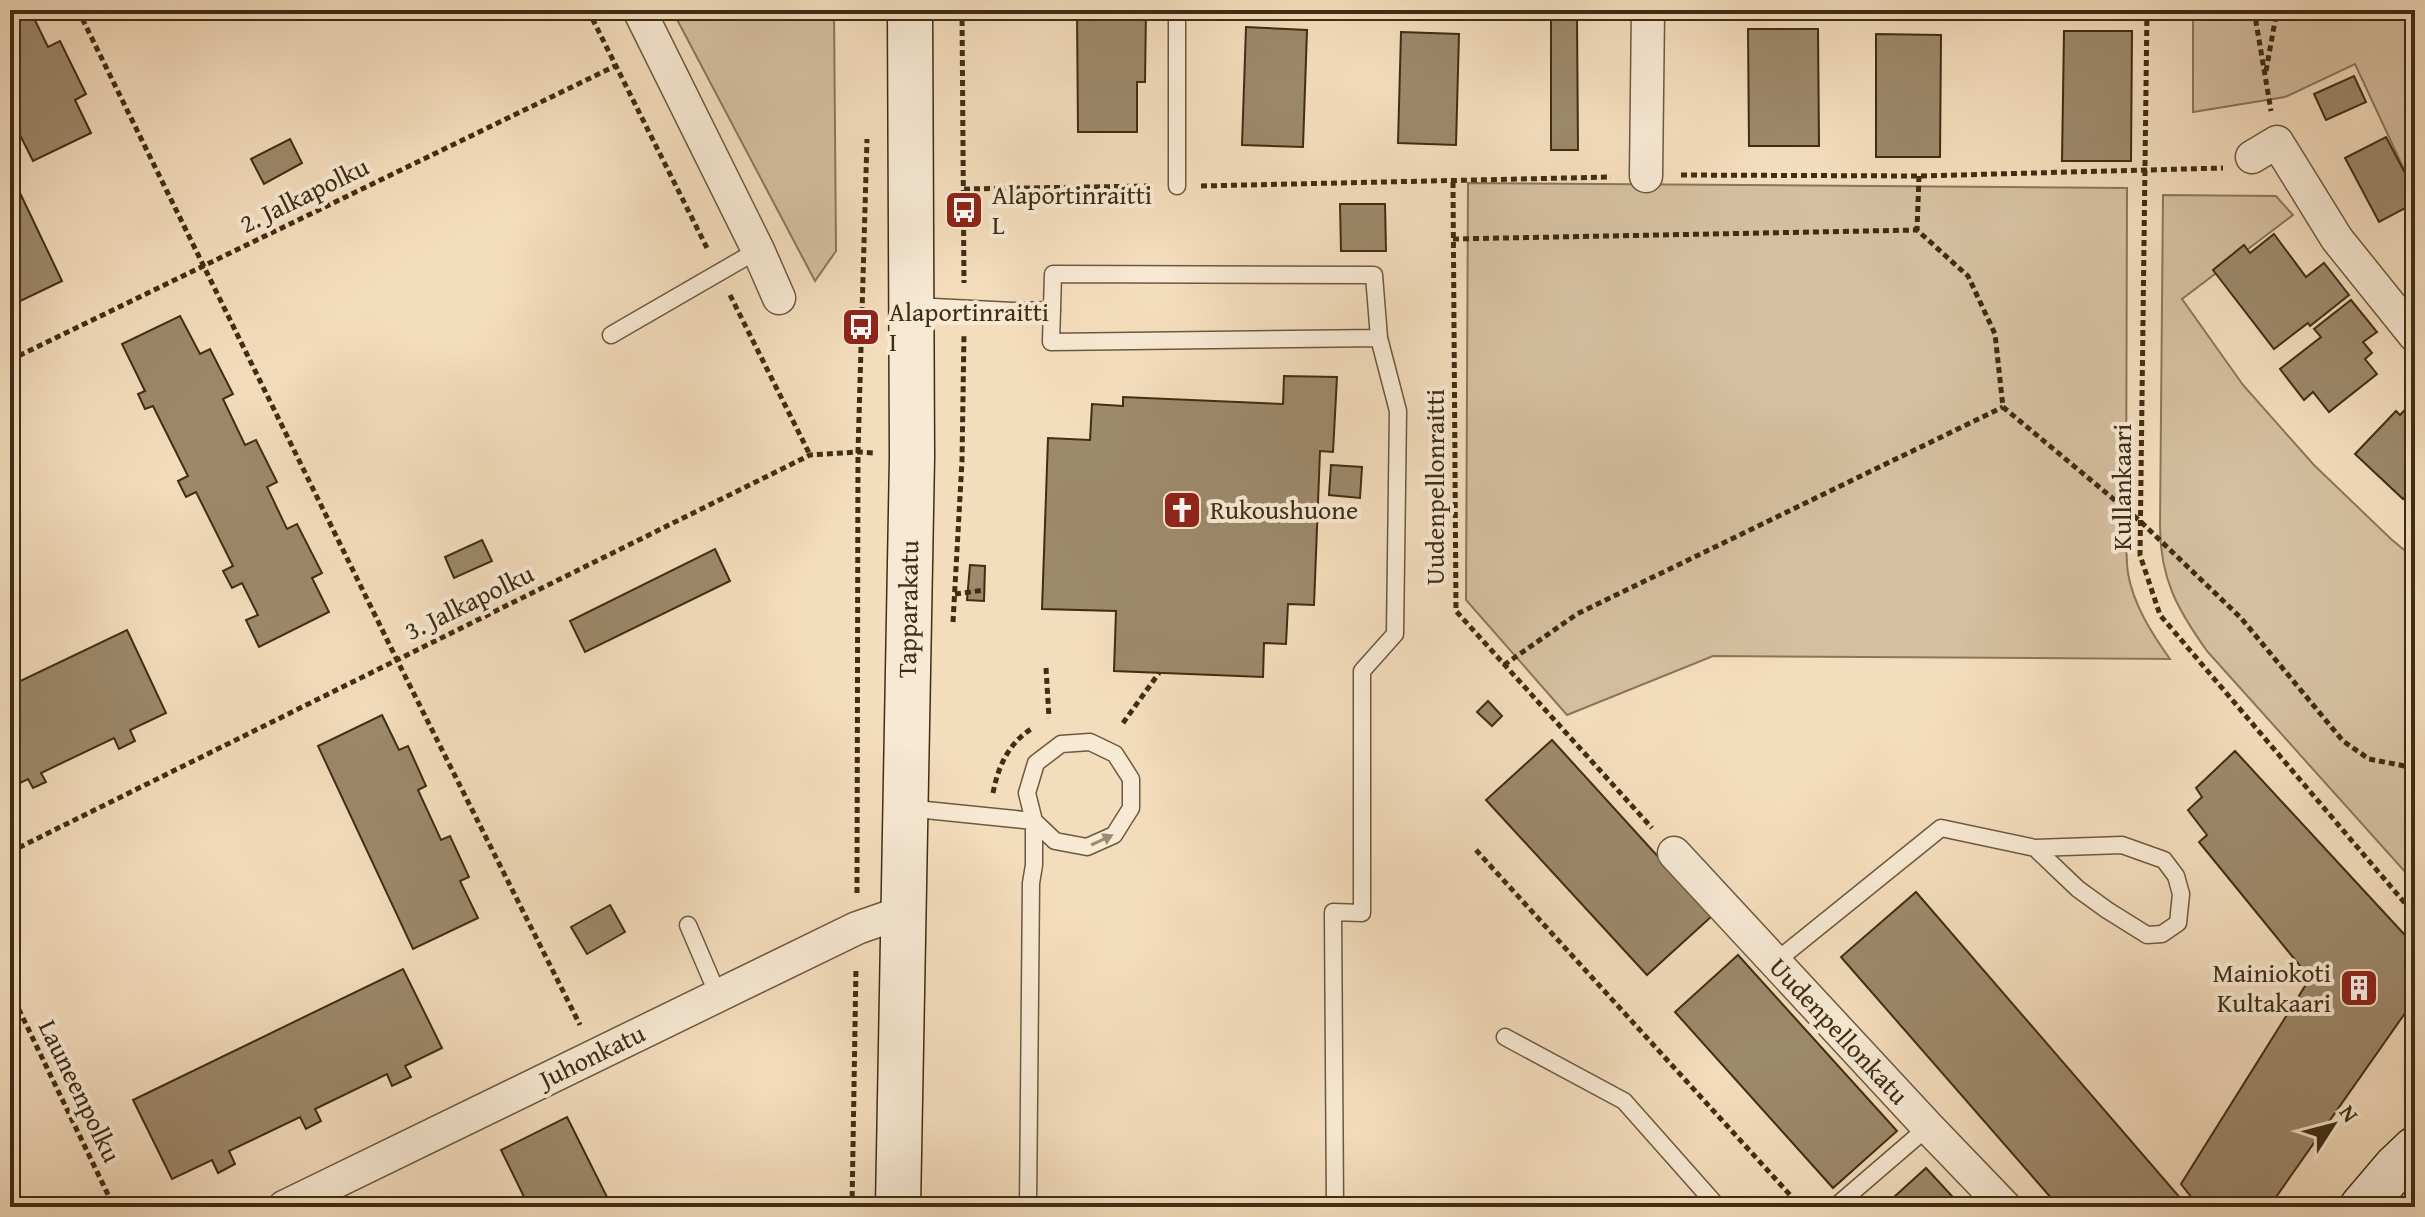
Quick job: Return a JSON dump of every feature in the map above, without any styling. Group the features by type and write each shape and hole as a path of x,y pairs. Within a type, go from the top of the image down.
{"main road":[{"name":"Tapparakatu","path":"898,1207 912,457 910,10"},
{"path":"2362,1207 2415,1149"}],"street":[{"path":"639,10 779,298"},
{"path":"1646,176 1648,10"},
{"path":"2265,149 2415,336"},
{"name":"Uudenpellonkatu","path":"1674,853 2005,1207"},
{"name":"Juhonkatu","path":"284,1207 857,928 903,912"}],"lane":[{"path":"1177,10 1177,186"},
{"path":"611,335 758,250"},
{"path":"1335,1207 1333,912 1362,913 1362,671 1395,634 1398,411 1379,338 1374,275 1053,274 1051,342 1379,338"},
{"path":"912,305 1052,310"},
{"path":"904,808 1034,821 1055,841 1087,847 1114,835 1131,808 1131,779 1115,754 1090,742 1061,744 1036,763 1027,793 1034,821 1028,1207"},
{"path":"1775,962 1941,828 2035,848 2122,845 2164,860 2176,876 2181,894 2178,923 2162,934 2147,935 2078,889 2035,848"},
{"path":"688,925 718,995"},
{"path":"1505,1037 1624,1101 1718,1207"},
{"path":"1835,1207 1928,1127"}],"path":[{"path":"78,10 594,1054"},
{"path":"588,10 810,455"},
{"name":"Kullankaari","path":"2147,10 2140,555 2160,615 2415,915"},
{"path":"2254,10 2265,76 2265,149"},
{"path":"2265,76 2277,10"},
{"path":"2405,10 2415,31"},
{"name":"2. Jalkapolku","path":"10,360 615,66"},
{"path":"852,1207 857,928 858,452 867,130"},
{"path":"1917,230 1919,176"},
{"name":"Uudenpellonraitti","path":"1453,181 1456,611 1674,853"},
{"path":"1453,239 1917,230 1968,276 1995,334 2003,407 2140,521 2241,618 2343,741 2369,759 2415,768"},
{"path":"1504,665 1577,614 2003,407"},
{"name":"3. Jalkapolku","path":"10,852 810,455 858,452 962,461"},
{"path":"955,594 985,590"},
{"path":"1046,668 1049,718"},
{"path":"1123,723 1159,673"},
{"path":"992,799 997,770 1017,738 1049,718 1062,715"},
{"path":"1114,721 1123,723 1133,734"},
{"path":"1476,850 1801,1207"},
{"name":"Launeenpolku","path":"10,991 114,1207"}],"shaded area":[{"path":"672,10 834,10 836,251 815,281"},
{"path":"2193,10 2415,10 2415,193 2355,64 2285,97 2193,112"},
{"path":"1468,183 2127,188 2127,568 2139,607 2170,659 1713,656 1567,715 1466,600"},
{"path":"2163,195 2276,196 2293,215 2182,299 2243,385 2314,465 2415,559 2415,883 2207,651 2172,592 2163,562 2160,526"}],"building":[{"path":"10,10 30,10 48,47 60,41 86,94 75,100 91,133 33,161 10,115"},
{"path":"1077,10 1146,10 1145,82 1137,82 1137,132 1078,132"},
{"path":"1551,17 1577,17 1578,150 1551,150"},
{"path":"1246,27 1307,30 1303,147 1242,145"},
{"path":"1748,29 1818,29 1819,146 1749,146"},
{"path":"2064,31 2132,31 2131,161 2062,161"},
{"path":"1401,32 1459,34 1456,145 1398,143"},
{"path":"1876,34 1941,35 1940,157 1876,157"},
{"path":"2354,76 2366,102 2326,120 2314,94"},
{"path":"2386,137 2415,192 2415,203 2379,222 2345,158"},
{"path":"290,139 302,163 264,184 251,159"},
{"path":"20,193 62,281 10,306 10,198"},
{"path":"1340,204 1385,204 1386,251 1341,251"},
{"path":"2274,234 2306,277 2324,263 2349,295 2274,349 2213,270 2244,245 2250,253"},
{"path":"2351,300 2377,332 2363,342 2372,353 2365,359 2377,374 2329,412 2313,392 2304,400 2280,369 2321,337 2314,329"},
{"path":"180,316 200,354 210,349 233,394 223,399 245,445 256,440 277,482 267,487 287,529 297,524 322,573 312,578 329,612 259,647 246,620 258,615 242,583 232,588 223,571 233,566 196,492 186,497 178,481 188,476 153,406 145,409 138,394 145,391 122,344"},
{"name":"Rukoushuone","path":"1284,376 1337,377 1333,452 1320,451 1314,605 1288,604 1286,644 1264,643 1263,677 1114,671 1116,611 1042,609 1048,438 1090,440 1092,404 1123,406 1123,397 1283,404"},
{"path":"2415,399 2415,487 2403,499 2355,454 2396,411 2400,415"},
{"path":"1331,465 1362,467 1360,498 1329,495"},
{"path":"482,540 492,561 454,578 445,557"},
{"path":"715,549 730,581 585,652 570,621"},
{"path":"970,565 985,566 984,601 967,600"},
{"path":"127,630 166,713 130,730 135,741 119,749 114,738 41,773 46,782 33,788 28,779 10,788 10,686"},
{"path":"1488,701 1502,716 1492,726 1477,712"},
{"path":"382,715 399,750 408,746 426,786 418,790 441,840 450,836 469,877 460,881 478,918 413,949 318,746"},
{"path":"1552,740 1712,916 1647,975 1486,800"},
{"name":"Mainiokoti Kultakaari","path":"2235,751 2415,946 2415,999 2269,1207 2199,1207 2181,1184 2310,978 2199,842 2207,835 2188,810 2202,797 2196,788"},
{"path":"1916,892 2188,1207 2059,1207 1841,957"},
{"path":"610,905 625,932 587,954 571,927"},
{"path":"1738,955 1897,1131 1833,1188 1675,1012"},
{"path":"403,969 442,1048 405,1066 411,1077 392,1086 387,1074 315,1109 321,1121 306,1129 300,1117 229,1151 235,1164 218,1173 212,1160 172,1179 133,1100"},
{"path":"567,1117 612,1207 529,1207 501,1150"},
{"path":"1926,1168 1962,1207 1883,1207"}],"place":[{"name":"Alaportinraitti L","path":"964,210"},
{"name":"Alaportinraitti I","path":"861,327"},
{"name":"Rukoushuone","path":"1182,510"},
{"name":"Mainiokoti Kultakaari","path":"2359,988"}]}
